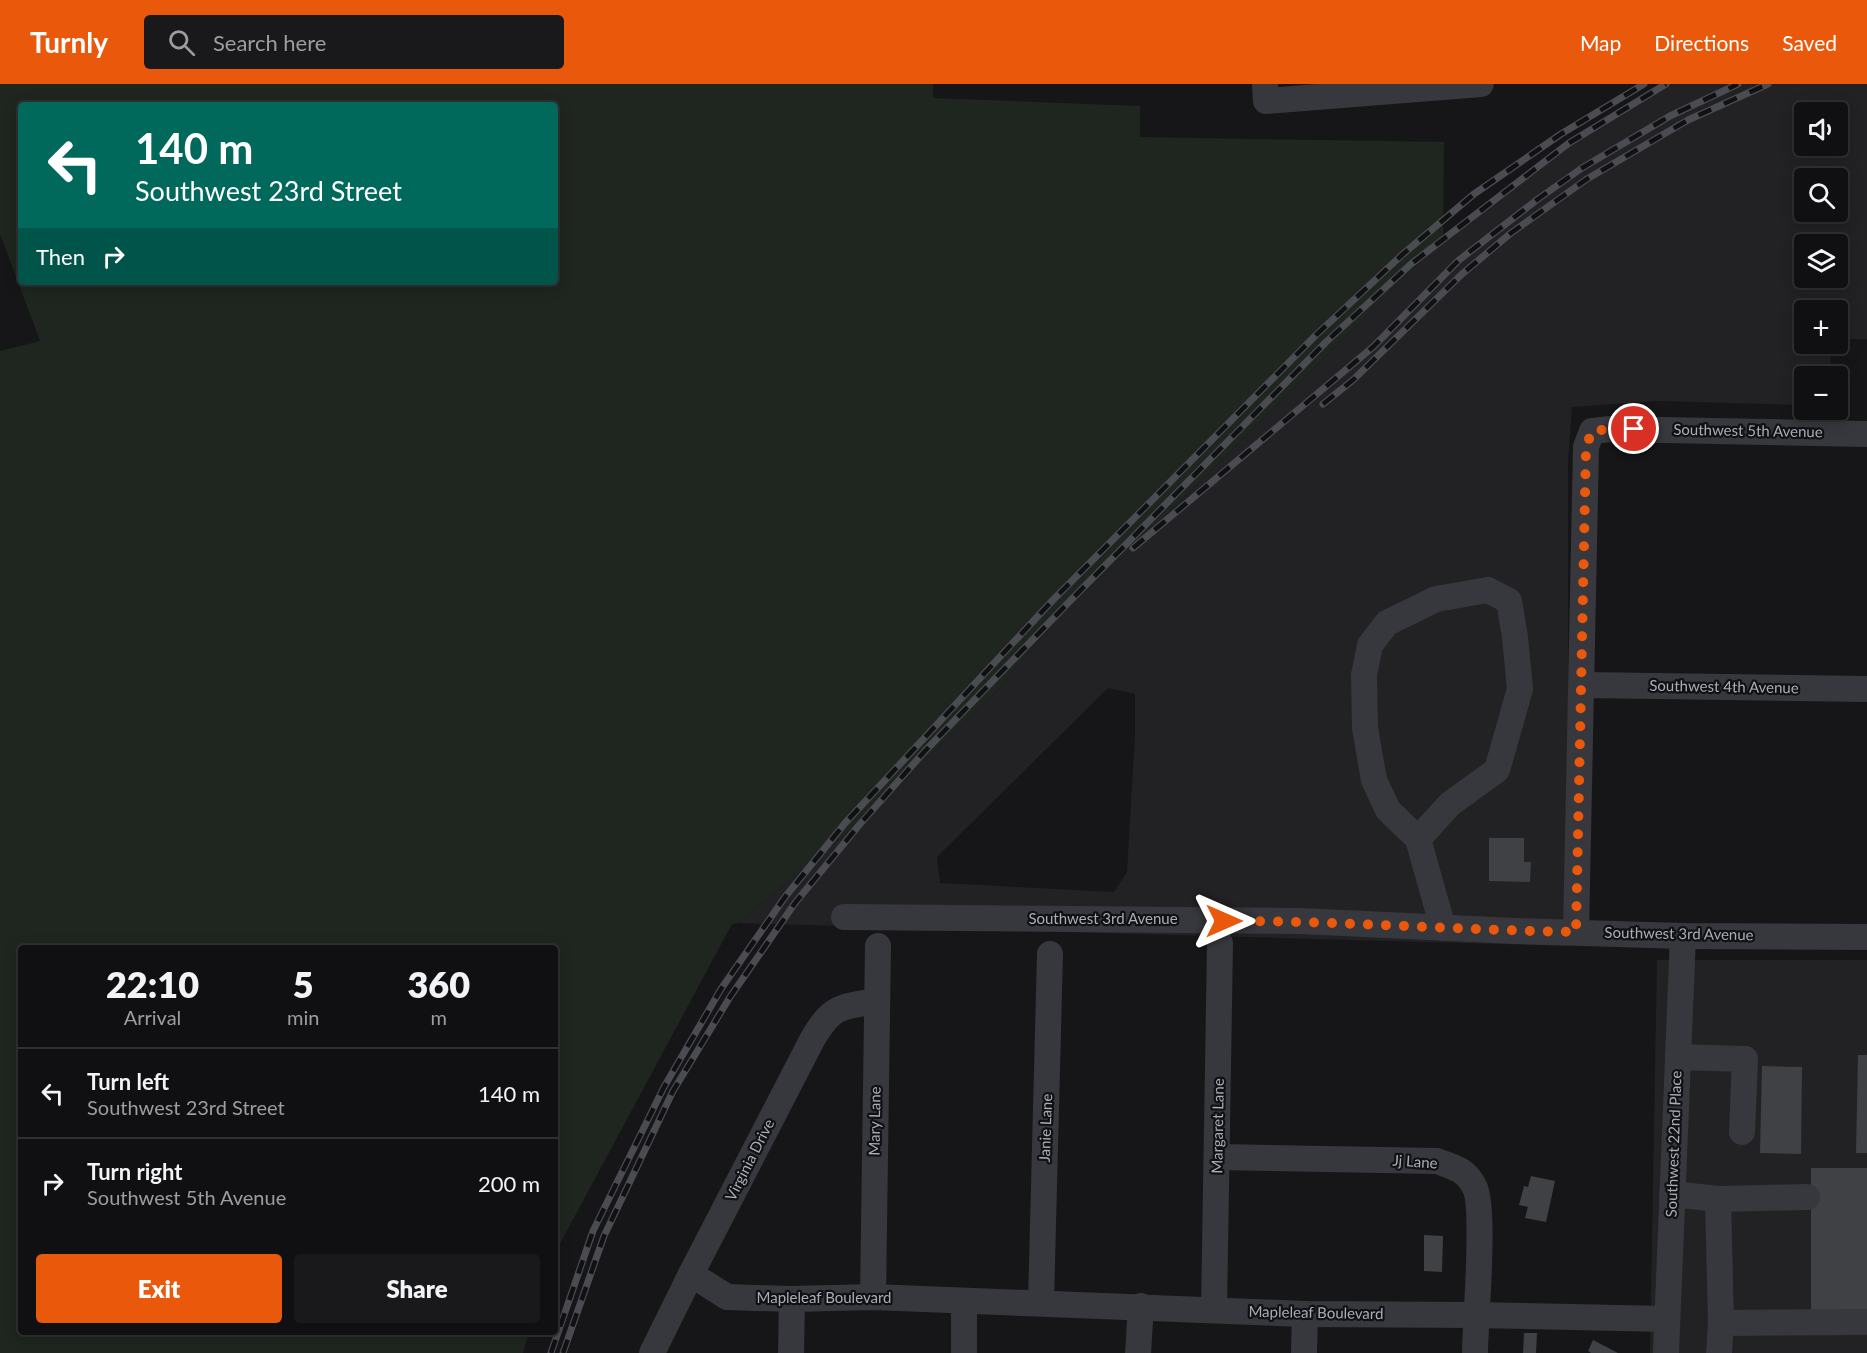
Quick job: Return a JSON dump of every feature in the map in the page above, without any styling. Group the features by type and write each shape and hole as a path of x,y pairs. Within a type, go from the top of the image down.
{"street":[{"path":"1266,92 1481,84"},
{"name":"Southwest 5th Avenue","path":"1582,685 1586,447 1592,431 1611,429 1867,434"},
{"path":"1418,839 1450,804 1497,770 1520,689 1509,600 1488,590 1436,599 1387,623 1370,645 1364,675 1365,728 1374,780 1388,810 1418,839 1443,928"},
{"path":"1576,932 1582,685"},
{"name":"Southwest 4th Avenue","path":"1582,685 1867,689"},
{"name":"Southwest 3rd Avenue","path":"844,917 1299,921 1683,936 1867,937"},
{"name":"Southwest 22nd Place","path":"1666,1353 1683,936"},
{"name":"Margaret Lane","path":"1214,1310 1220,943"},
{"name":"Mary Lane","path":"873,1297 878,946"},
{"name":"Janie Lane","path":"1041,1302 1050,954"},
{"name":"Virginia Drive","path":"652,1353 825,1018 845,1006 877,1001"},
{"path":"1678,1057 1745,1059 1742,1132"},
{"name":"Jj Lane","path":"1218,1157 1437,1161 1463,1171 1476,1188 1480,1225 1475,1353"},
{"path":"1672,1194 1718,1199 1807,1197"},
{"path":"1718,1199 1719,1353"},
{"name":"Mapleleaf Boulevard","path":"691,1274 727,1297 792,1299 873,1297 1305,1314 1667,1319"},
{"path":"791,1353 792,1299"},
{"path":"963,1353 964,1301"},
{"path":"1138,1353 1141,1306"},
{"path":"1304,1353 1305,1314"},
{"path":"1720,1323 1867,1322"}],"shaded area":[{"path":"0,84 933,84 933,98 1140,106 1140,137 1444,142 1443,242 1430,252 1140,541 1057,618 999,689 869,814 738,923 732,924 558,1247 558,945 18,945 18,1335 528,1335 523,1353 0,1353 0,351 40,341 19,285 558,285 558,102 18,102 18,282 0,234"},
{"path":"1669,84 1867,84 1867,339 1848,339 1848,300 1794,300 1794,354 1831,354 1830,366 1794,366 1794,405 1656,401 1572,407 1568,461 1568,946 841,926 1300,912 834,909 834,926 738,923 869,814 999,689 1057,618 1140,541 1430,252 1565,146","holes":["1108,688 1135,694 1135,735 1127,872 1114,892 940,883 937,857"]},
{"path":"1657,960 1867,960 1867,1353 1650,1353"}],"building":[{"path":"1489,838 1524,838 1524,862 1531,862 1530,882 1489,881"},
{"path":"1858,1055 1867,1055 1867,1153 1856,1153"},
{"path":"1762,1066 1802,1067 1801,1154 1760,1153"},
{"path":"1811,1168 1867,1168 1867,1310 1811,1310"},
{"path":"1531,1176 1555,1181 1546,1222 1525,1218 1528,1207 1519,1205 1524,1186 1528,1187"},
{"path":"1424,1235 1443,1236 1442,1272 1424,1271"},
{"path":"1524,1333 1537,1333 1536,1353 1523,1353"},
{"path":"1593,1340 1618,1353 1591,1353 1588,1351"}],"railway":[{"path":"558,1333 593,1231 664,1087 721,989 785,897 846,822 1052,601 1316,335 1403,254 1474,194 1561,134 1644,84"},
{"path":"563,1353 604,1236 673,1091 730,997 795,903 860,824 925,751 1069,602 1326,342 1411,264 1569,143 1666,84"},
{"path":"1133,548 1373,347 1459,260 1538,199 1582,168 1670,116 1738,84"},
{"path":"1323,404 1353,380 1462,274 1511,233 1587,179 1688,120 1768,84"},
{"path":"551,1353 557,1335"}],"route":[{"path":"1224,921 1299,921 1576,932 1586,447 1592,431 1634,429"}]}
